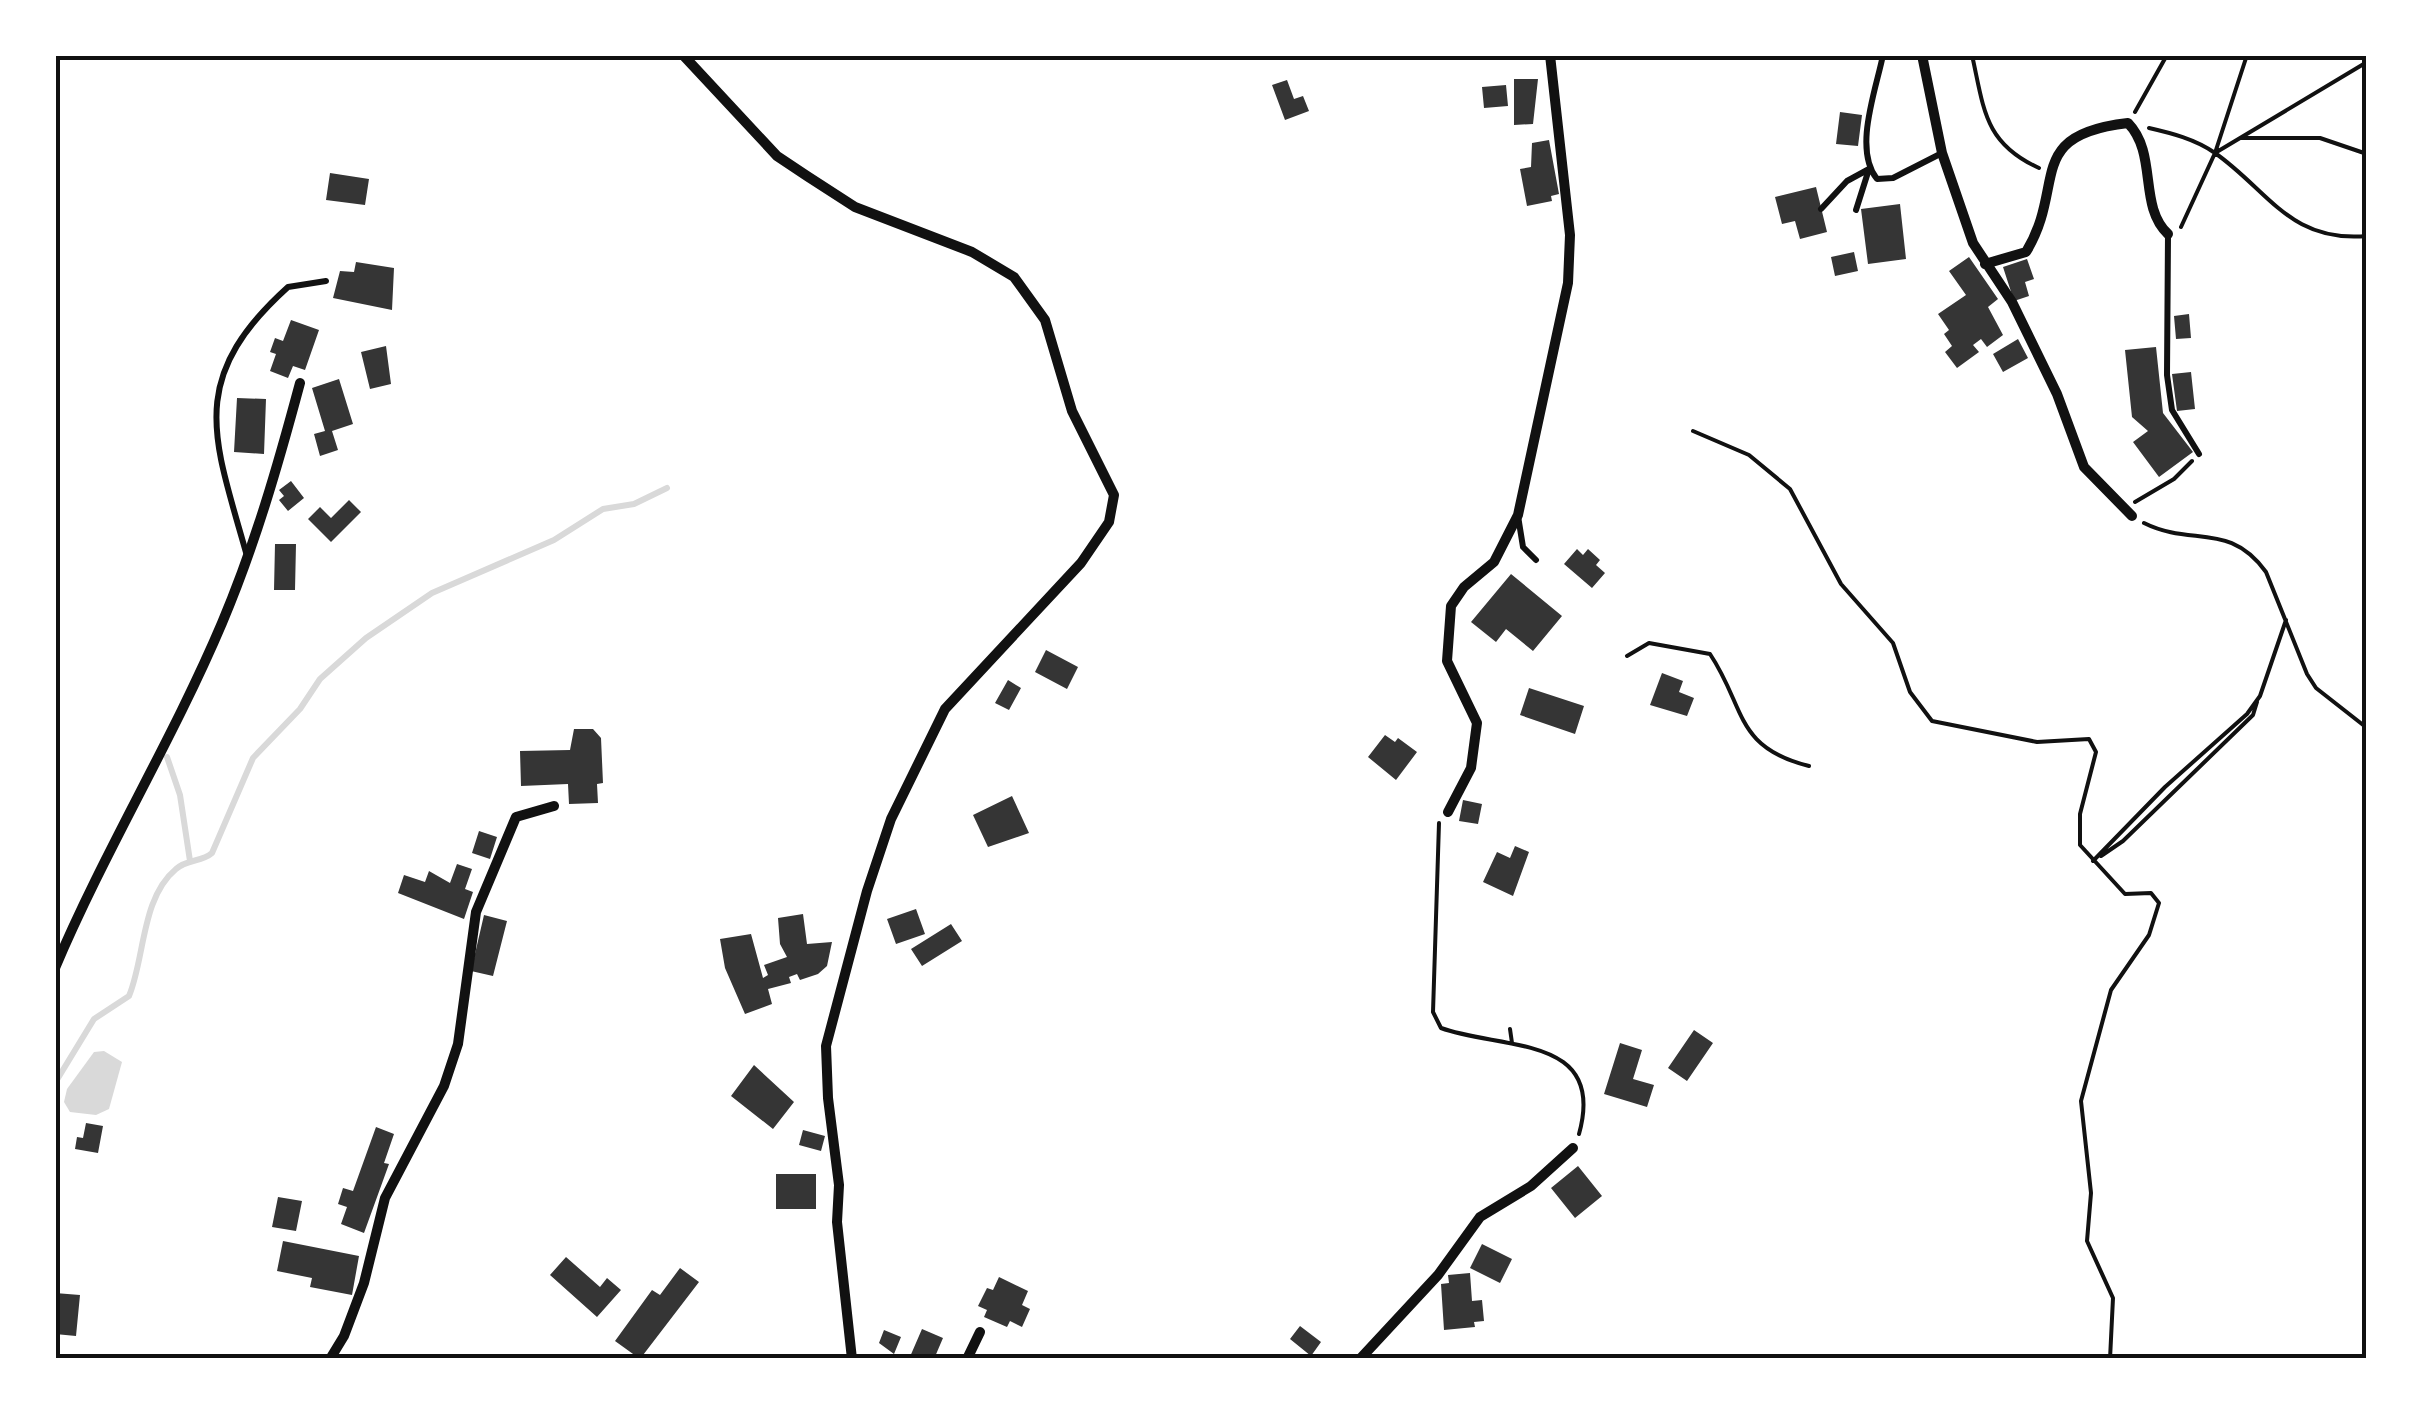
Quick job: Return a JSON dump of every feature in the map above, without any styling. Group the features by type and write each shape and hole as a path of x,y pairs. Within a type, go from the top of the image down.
{"street":[{"path":"683,55 777,156 806,176 855,207 972,252 1014,277 1045,320 1072,411 1114,495 1109,522 1080,563 944,709 891,819 867,890 826,1046 839,1184 837,1222 852,1359"},
{"path":"1448,812 1472,768 1476,723 1447,661 1451,606 1464,587 1494,562 1518,514 1568,282 1570,236 1550,55"},
{"path":"1922,55 1958,210 1985,264 2012,302 2057,394 2084,467 2100,488 2128,512"},
{"path":"1985,264 2026,252 2044,214 2049,172 2071,137 2094,127 2128,122 2140,135 2147,155 2154,208 2168,234"},
{"path":"55,968 84,899 164,749 248,557 264,516 300,383"},
{"path":"330,1359 344,1336 364,1283 385,1198 444,1086 458,1044 476,912 516,817 554,806"},
{"path":"1360,1359 1438,1275 1480,1217 1531,1186 1573,1148"},
{"path":"967,1359 980,1332"}],"lane":[{"path":"1856,210 1868,169 1866,145 1883,55"},
{"path":"1868,169 1877,179 1893,178 1942,153"},
{"path":"1822,209 1847,181 1868,169"},
{"path":"2168,234 2167,375 2172,410 2198,454"},
{"path":"248,557 217,452 214,424 222,370 232,349 288,287 326,282"},
{"path":"1518,514 1523,547 1536,560"}],"path":[{"path":"1972,55 1986,120 2000,143 2014,156 2049,172"},
{"path":"2167,55 2128,122 2178,135 2215,153 2288,219 2338,238 2367,236"},
{"path":"2168,234 2178,232 2190,214 2248,55"},
{"path":"2215,153 2367,62"},
{"path":"2238,139 2262,135 2320,138 2367,154"},
{"path":"1693,431 1749,454 1790,489 1841,584 1893,643 1910,692 1932,721 2037,742 2089,739 2096,752 2078,828 2080,845 2125,894 2152,893 2159,903 2150,936 2111,990 2081,1100 2090,1194 2087,1241 2113,1298 2110,1359"},
{"path":"2198,454 2174,479 2128,512 2171,532 2234,540 2254,556 2266,572 2316,688 2367,728"},
{"path":"2093,861 2246,714 2260,696 2286,620"},
{"path":"1627,656 1649,643 1710,654 1724,676 1745,730 1780,759 1810,766"},
{"path":"1448,812 1437,828 1433,1012 1442,1028 1548,1051 1576,1076 1584,1090 1584,1114 1573,1148"},
{"path":"1510,1030 1512,1043"}],"shaded area":[{"path":"104,1051 122,1062 109,1109 96,1115 70,1112 64,1102 67,1089 94,1052"}],"building":[{"path":"1514,79 1538,79 1533,124 1514,125"},
{"path":"1287,80 1294,99 1303,96 1309,111 1285,120 1272,85"},
{"path":"1506,85 1508,106 1484,108 1482,87"},
{"path":"1840,112 1862,115 1858,146 1836,144"},
{"path":"1549,140 1559,194 1551,196 1552,201 1527,206 1520,169 1531,167 1532,143"},
{"path":"330,173 369,179 365,205 326,200"},
{"path":"1816,187 1827,232 1800,239 1795,221 1782,224 1775,197"},
{"path":"1900,204 1906,259 1868,264 1861,209"},
{"path":"1854,252 1858,271 1835,276 1831,257"},
{"path":"1969,257 1998,299 1988,307 2003,335 1987,347 1981,339 1973,345 1979,352 1957,368 1945,352 1952,346 1944,334 1949,330 1938,314 1966,295 1949,271"},
{"path":"2027,259 2034,279 2025,282 2029,296 2014,301 2003,267"},
{"path":"356,262 394,268 392,310 333,298 340,271 354,272"},
{"path":"2189,314 2191,338 2176,339 2174,316"},
{"path":"291,320 319,330 305,370 293,366 288,378 270,371 276,354 270,352 275,338 283,341"},
{"path":"2018,339 2028,358 2003,372 1993,354"},
{"path":"386,346 391,384 370,389 361,352"},
{"path":"2156,347 2163,413 2193,452 2159,477 2133,442 2148,431 2132,417 2125,350"},
{"path":"2191,372 2195,409 2177,411 2172,374"},
{"path":"339,379 353,424 332,431 338,450 320,456 314,434 325,431 312,388"},
{"path":"237,398 266,399 264,454 234,452"},
{"path":"291,481 304,498 288,511 279,500 284,496 279,490"},
{"path":"349,500 361,512 331,542 308,519 320,507 331,518"},
{"path":"275,544 296,544 295,590 274,590"},
{"path":"1577,549 1583,555 1588,549 1600,560 1596,565 1605,573 1592,588 1564,564"},
{"path":"1511,574 1562,616 1533,651 1506,629 1496,642 1471,622"},
{"path":"1046,650 1078,667 1067,689 1035,672"},
{"path":"1662,673 1683,681 1679,692 1694,698 1687,716 1650,705"},
{"path":"1008,680 1021,688 1009,710 995,703"},
{"path":"1529,688 1584,706 1575,734 1520,715"},
{"path":"574,729 593,729 601,738 603,783 597,784 598,803 569,804 568,784 521,786 520,751 570,750"},
{"path":"1385,735 1395,742 1398,738 1417,752 1396,780 1368,757"},
{"path":"1012,796 1029,833 988,847 973,815"},
{"path":"1463,800 1482,804 1478,824 1459,821"},
{"path":"479,831 497,837 490,859 472,853"},
{"path":"1515,846 1529,852 1513,896 1483,882 1497,852 1510,858"},
{"path":"457,864 472,869 465,889 473,892 464,919 398,893 404,875 425,882 429,871 450,883"},
{"path":"916,909 925,934 896,944 887,919"},
{"path":"803,914 807,944 832,942 827,966 818,974 800,980 797,974 789,977 791,983 768,989 772,1004 745,1014 725,968 720,939 751,934 763,978 768,975 764,965 787,957 780,944 778,918"},
{"path":"484,915 507,921 493,976 471,971"},
{"path":"951,924 962,941 922,966 911,949"},
{"path":"1694,1030 1713,1043 1687,1081 1668,1068"},
{"path":"1620,1043 1642,1050 1633,1079 1654,1085 1647,1107 1604,1094"},
{"path":"754,1065 794,1102 773,1129 731,1096"},
{"path":"86,1123 103,1126 98,1153 75,1149 77,1137 83,1138"},
{"path":"376,1127 394,1134 384,1163 389,1164 364,1233 341,1224 347,1207 338,1204 343,1188 353,1191"},
{"path":"803,1130 825,1136 821,1151 799,1145"},
{"path":"1578,1166 1602,1196 1575,1218 1551,1188"},
{"path":"776,1174 816,1174 816,1209 776,1209"},
{"path":"278,1197 302,1201 296,1231 272,1227"},
{"path":"283,1241 359,1256 352,1295 310,1287 312,1278 277,1271"},
{"path":"1482,1244 1512,1259 1500,1283 1470,1268"},
{"path":"566,1257 600,1287 607,1278 621,1290 597,1317 550,1275"},
{"path":"680,1268 699,1282 640,1359 615,1341 652,1290 660,1295"},
{"path":"1470,1273 1472,1301 1482,1300 1484,1321 1474,1322 1475,1327 1444,1330 1441,1284 1449,1283 1448,1275"},
{"path":"999,1277 1028,1291 1022,1305 1030,1309 1022,1327 1010,1321 1007,1327 984,1317 987,1310 978,1306 987,1288 993,1290"},
{"path":"55,1293 80,1295 76,1336 55,1334"},
{"path":"1300,1326 1321,1342 1311,1356 1290,1339"},
{"path":"922,1329 943,1338 934,1359 909,1359"},
{"path":"884,1330 901,1337 894,1354 879,1343"}],"waterway":[{"path":"55,1083 94,1019 129,996 150,912 165,881 180,866 212,853 253,758 300,709 320,679 366,638 432,593 554,540 603,509 634,504 667,488"},
{"path":"167,757 180,795 190,861"}]}
